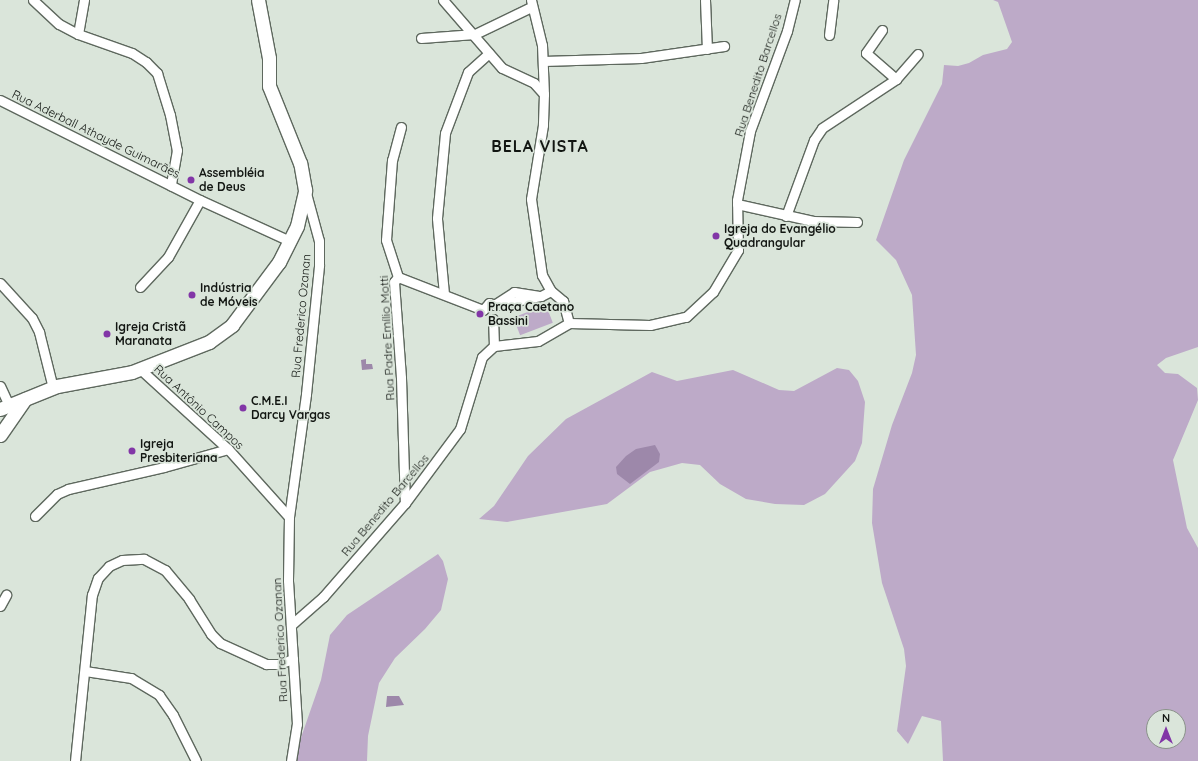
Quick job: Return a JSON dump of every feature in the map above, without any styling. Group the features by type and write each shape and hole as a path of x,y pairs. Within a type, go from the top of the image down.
{"main road":[{"path":"4,407 52,388 140,369 209,342 232,325 279,262 297,226 305,190 298,156 277,111 269,86 269,58 258,0"},
{"path":"0,435 25,399"}],"street":[{"path":"33,0 59,24 78,34 132,53 146,62 157,74 170,115 177,150 171,185"},
{"path":"78,34 84,0"},
{"path":"443,0 475,34 489,54 502,68 534,83 544,94"},
{"path":"705,0 707,49"},
{"name":"Rua Benedito Barcellos","path":"569,323 650,325 686,317 713,292 738,250 737,204 750,131 787,31 795,0"},
{"path":"829,35 833,0"},
{"path":"421,38 475,34 531,4 538,27 543,61 543,125 531,199 542,275 551,291 563,301 569,323 538,340 494,346 493,319 499,313 497,303"},
{"path":"882,30 866,53 896,79"},
{"path":"543,61 641,58 724,46"},
{"path":"444,294 437,218 445,133 468,72 489,54"},
{"path":"786,216 814,140 822,128 896,79 918,54"},
{"name":"Rua Aderball Athayde Guimarães","path":"0,100 200,200 290,241"},
{"name":"Rua Padre Emílio Motti","path":"401,127 392,160 386,240 398,277 394,282 401,378 405,503"},
{"name":"Rua Frederico Ozanan","path":"291,761 296,724 288,580 289,517 306,394 319,266 319,241 305,190"},
{"path":"140,287 168,256 200,200"},
{"path":"737,204 813,222 857,222"},
{"path":"398,277 483,310 485,316 493,319"},
{"path":"0,283 32,318 39,332 52,388"},
{"path":"483,310 489,303 541,296 551,291"},
{"name":"Rua Benedito Barcellos","path":"291,625 323,597 405,503 460,429 482,357 494,346"},
{"name":"Rua Antônio Campos","path":"140,369 228,448 289,517"},
{"path":"0,386 4,407"},
{"path":"35,516 48,501 68,489 164,467 228,448"},
{"path":"75,761 85,671 89,607 98,578 109,566 133,558 144,559 165,570 189,599 210,634 220,643 266,664 279,664 293,659"},
{"path":"0,606 6,595"},
{"path":"85,671 131,678 159,695 173,715 196,761"}],"shaded area":[{"path":"993,0 1198,0 1198,347 1166,358 1157,365 1165,373 1178,374 1197,388 1198,400 1173,460 1187,528 1198,548 1198,761 943,761 941,721 922,716 908,744 897,731 906,666 904,649 882,583 872,523 873,489 892,425 912,373 916,355 912,295 896,260 876,240 904,160 942,84 944,65 958,66 969,63 983,55 1007,49 1012,42 998,2"},
{"path":"546,305 553,323 520,335 513,318"},
{"path":"366,359 366,364 372,364 373,369 362,370 361,360"},
{"path":"837,368 849,370 858,381 865,402 862,443 855,461 825,494 804,505 775,504 746,499 720,484 700,465 682,463 650,472 607,504 507,522 479,519 494,506 528,456 566,419 652,372 677,381 733,370 779,390 794,391"},
{"path":"655,445 660,454 659,462 630,484 617,474 616,467 626,456 636,449"},
{"path":"438,554 443,561 448,579 441,610 425,629 395,658 379,683 368,736 367,761 295,761 296,752 321,680 330,635 347,615"},
{"path":"387,696 399,696 404,705 386,707"}],"place":[{"name":"Assembléia de Deus","path":"191,180"},
{"name":"Igreja do Evangélio Quadrangular","path":"716,236"},
{"name":"Indústria de Móveis","path":"192,295"},
{"name":"Praça Caetano Bassini","path":"480,314"},
{"name":"Igreja Cristã Maranata","path":"107,334"},
{"name":"C.M.E.I Darcy Vargas","path":"243,408"},
{"name":"Igreja Presbiteriana","path":"132,451"}],"district":[{"name":"BELA VISTA","path":"540,146"}]}
